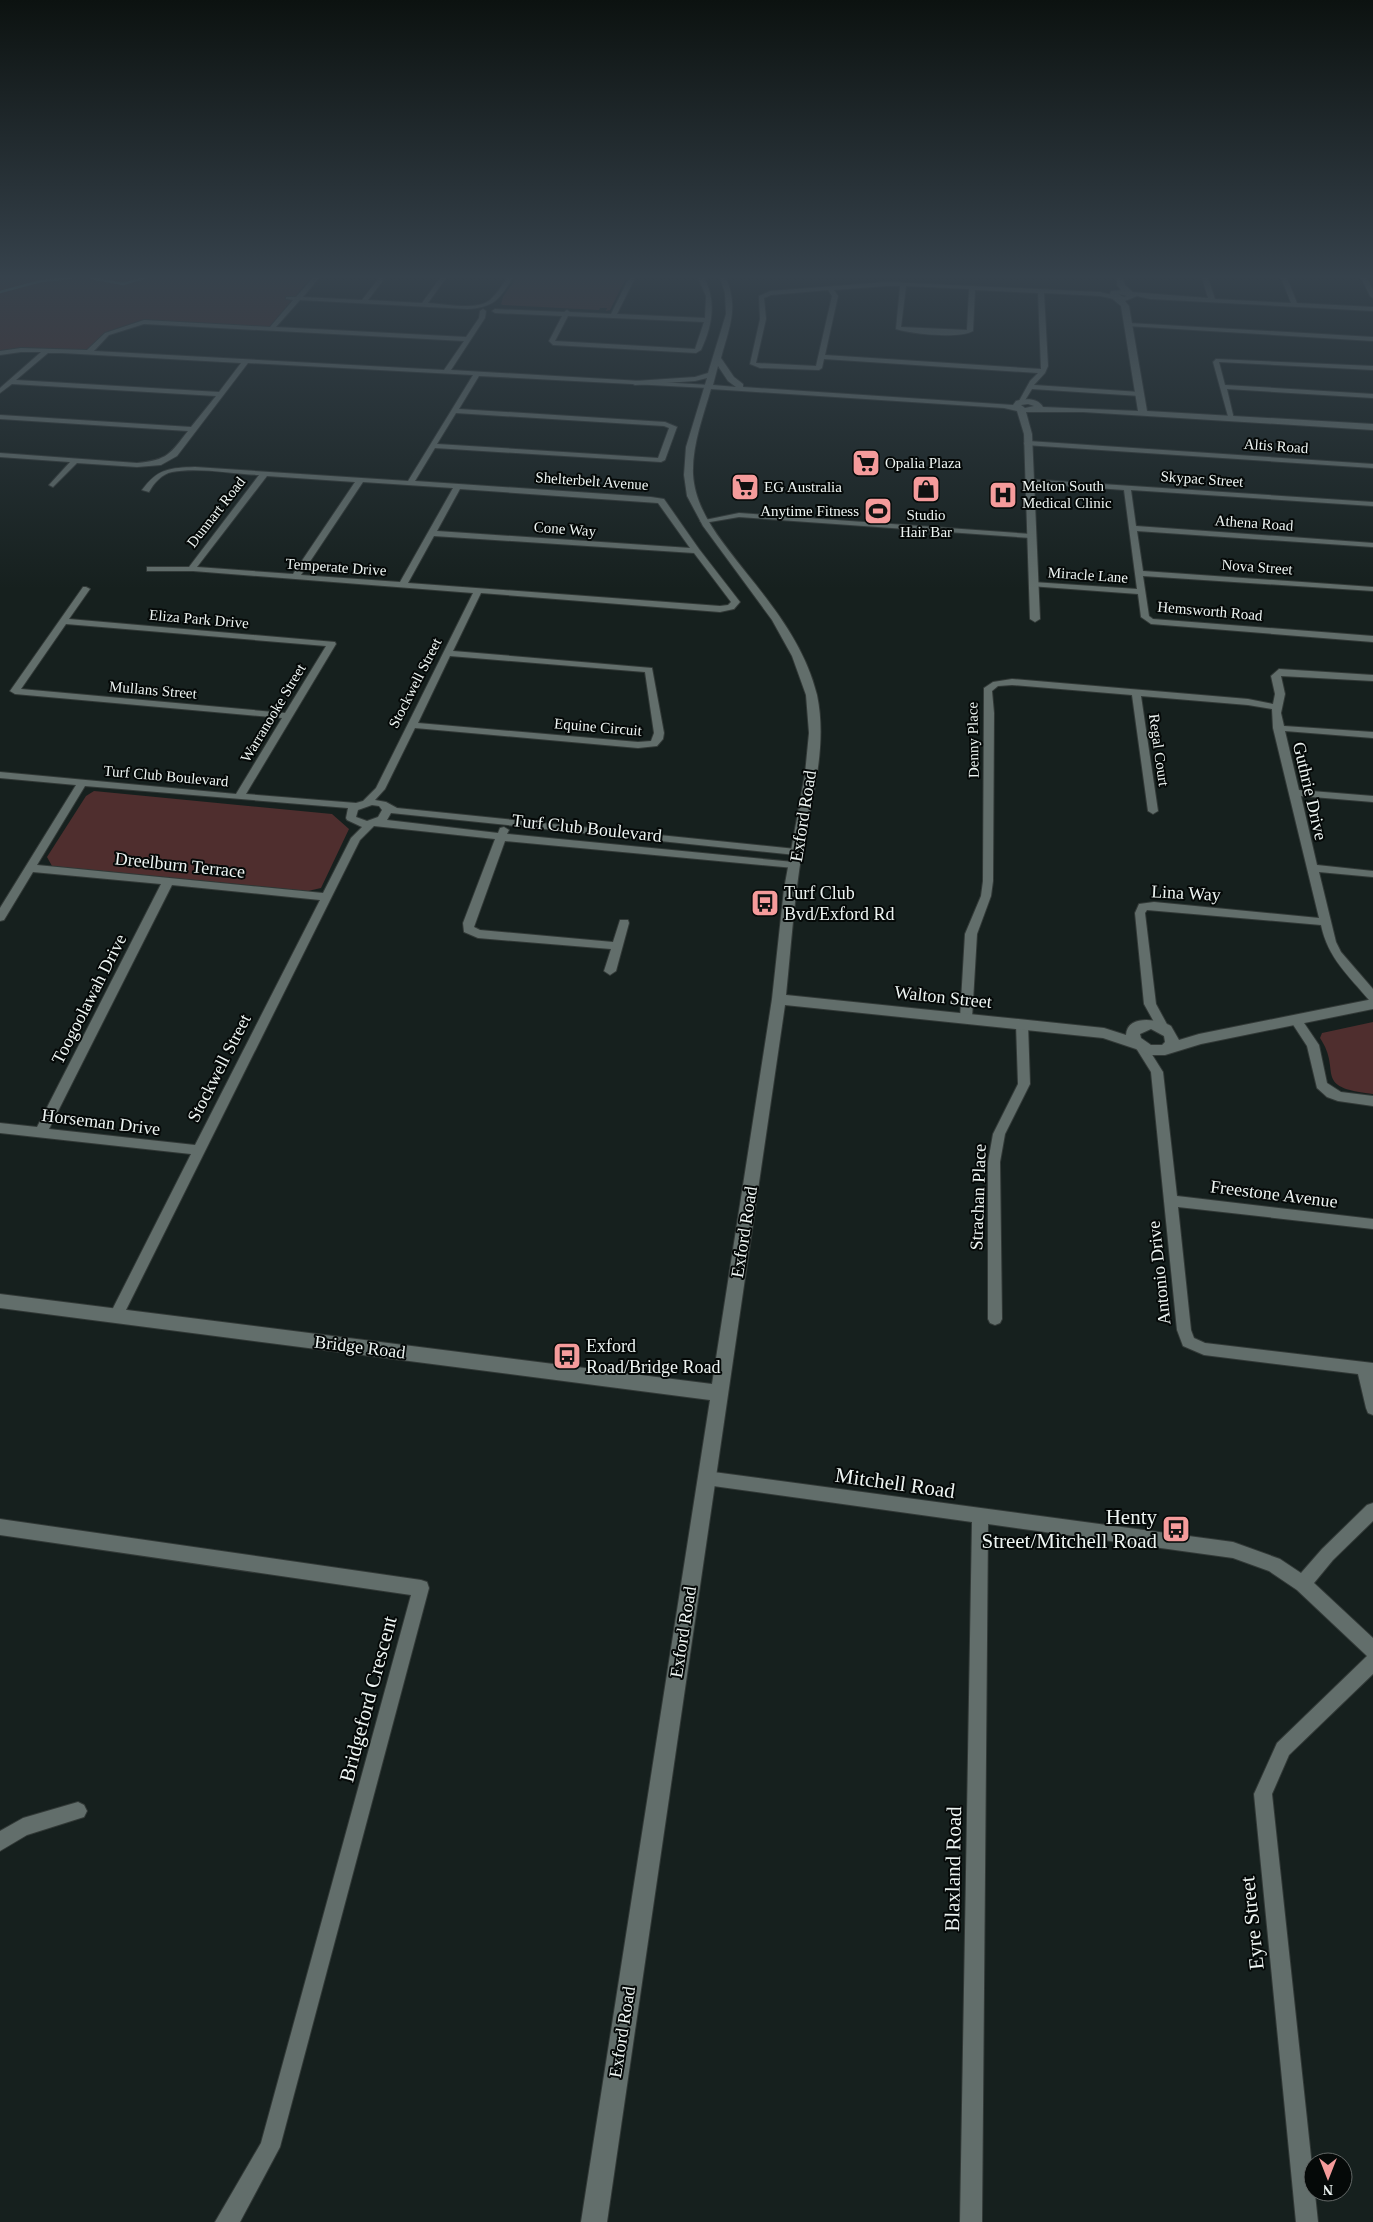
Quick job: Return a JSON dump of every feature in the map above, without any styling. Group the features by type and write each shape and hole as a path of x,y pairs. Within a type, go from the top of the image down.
{"street":[{"path":"0,391 10,382 220,394"},
{"path":"0,456 157,466 174,454 230,382"},
{"path":"410,483 472,382"},
{"path":"612,382 740,386 1143,414 1373,427"},
{"path":"635,383 655,382"},
{"name":"Exford Road","path":"594,2222 779,999 795,859 810,782 813,748 814,717 807,679 793,645 781,625 704,521 692,496 688,456 709,382"},
{"path":"734,382 740,386"},
{"path":"1032,382 1020,405 1028,438 1035,619"},
{"path":"1138,382 1143,414"},
{"path":"1221,382 1231,419"},
{"path":"708,386 767,392 1020,405"},
{"path":"1223,388 1373,396"},
{"path":"1029,389 1140,394"},
{"path":"1028,438 1036,406 1029,389"},
{"path":"704,399 767,392"},
{"path":"432,446 661,460 673,427 665,424 454,411"},
{"path":"0,417 193,429"},
{"name":"Altis Road","path":"1028,438 1373,466"},
{"path":"153,480 172,467 174,454"},
{"path":"53,485 75,461"},
{"path":"146,490 153,480 157,466"},
{"name":"Shelterbelt Avenue","path":"157,466 651,499 661,502 696,552 736,602 731,607 720,609 478,591"},
{"name":"Dunnart Road","path":"192,569 264,473"},
{"path":"295,578 361,479"},
{"name":"Skypac Street","path":"1029,481 1373,504"},
{"path":"402,586 458,486"},
{"name":"Hemsworth Road","path":"1127,487 1145,616 1157,622 1373,639"},
{"path":"704,521 739,515 1031,536"},
{"name":"Athena Road","path":"1133,528 1373,545"},
{"name":"Cone Way","path":"432,533 696,552"},
{"name":"Temperate Drive","path":"150,568 192,569 478,591"},
{"name":"Nova Street","path":"1139,573 1373,590"},
{"name":"Miracle Lane","path":"1033,584 1142,592"},
{"path":"64,621 86,589"},
{"name":"Stockwell Street","path":"352,818 362,804 380,789 478,591"},
{"name":"Eliza Park Drive","path":"64,621 332,644"},
{"name":"Mullans Street","path":"64,621 15,690 288,716"},
{"name":"Warranooke Street","path":"239,797 332,644"},
{"name":"Equine Circuit","path":"412,725 638,745 654,744 658,739 659,733 649,670 448,653"},
{"name":"Guthrie Drive","path":"1373,678 1279,672 1276,676 1280,694 1276,717 1278,728 1324,922 1334,951 1373,997"},
{"name":"Denny Place","path":"966,1018 971,934 986,896 988,881 989,713 987,690 996,684 1012,682 1277,707"},
{"name":"Regal Court","path":"1136,693 1153,811"},
{"path":"1278,728 1373,735"},
{"name":"Turf Club Boulevard","path":"0,775 81,784 330,805 383,805 395,811 795,859"},
{"path":"0,917 81,784"},
{"path":"380,789 383,805"},
{"path":"1294,793 1373,799"},
{"name":"Turf Club Boulevard","path":"330,805 362,824 374,823 502,837 795,859"},
{"name":"Stockwell Street","path":"116,1316 197,1150 356,838 374,823 385,817 387,810 383,805"},
{"path":"352,818 356,838"},
{"path":"507,823 468,923 468,929 478,934 616,946"},
{"name":"Dreelburn Terrace","path":"30,868 326,897"},
{"path":"1312,868 1373,874"},
{"name":"Toogoolawah Drive","path":"40,1132 168,882"},
{"name":"Lina Way","path":"1165,1030 1150,1004 1140,914 1143,907 1154,906 1324,922"},
{"path":"610,971 624,923"},
{"name":"Walton Street","path":"779,999 1104,1033 1140,1046"},
{"path":"1150,1004 1133,1036 1140,1046 1154,1052 1183,1045 1199,1038 1373,1004"},
{"path":"1296,1020 1313,1045 1324,1089 1337,1096 1373,1100"},
{"name":"Strachan Place","path":"995,1319 994,1162 998,1134 1024,1084 1022,1024"},
{"path":"1138,1027 1151,1024 1165,1030 1199,1038"},
{"name":"Walton Street","path":"1104,1033 1138,1027"},
{"path":"1165,1030 1172,1040 1168,1049"},
{"name":"Antonio Drive","path":"1140,1046 1157,1072 1184,1330 1188,1342 1204,1348 1369,1369"},
{"name":"Antonio Drive","path":"1157,1072 1168,1049"},
{"name":"Horseman Drive","path":"0,1128 197,1150"},
{"name":"Freestone Avenue","path":"1170,1201 1373,1224"},
{"name":"Bridge Road","path":"0,1301 720,1393"},
{"path":"1369,1369 1373,1408"},
{"name":"Mitchell Road","path":"706,1478 1234,1550 1274,1565 1303,1584 1373,1650"},
{"path":"1303,1584 1313,1568 1362,1523 1373,1510"},
{"name":"Blaxland Road","path":"971,2222 980,1516"},
{"name":"Bridgeford Crescent","path":"0,1527 421,1588 270,2147 236,2211 226,2222"},
{"name":"Eyre Street","path":"1307,2222 1263,1794 1283,1749 1373,1662"},
{"path":"0,1842 23,1827 78,1811"}],"shaded area":[{"path":"94,791 332,814 349,829 321,888 308,891 52,866 47,857 86,796"},
{"path":"1373,1022 1373,1094 1342,1087 1335,1082 1332,1076 1326,1050 1320,1038 1322,1033"}],"place":[{"name":"Opalia Plaza","path":"866,463"},
{"name":"EG Australia","path":"745,487"},
{"name":"Studio Hair Bar","path":"926,489"},
{"name":"Melton South Medical Clinic","path":"1003,495"},
{"name":"Anytime Fitness","path":"878,511"},
{"name":"Turf Club Bvd/Exford Rd","path":"765,903"},
{"name":"Exford Road/Bridge Road","path":"567,1356"},
{"name":"Henty Street/Mitchell Road","path":"1176,1529"}]}
